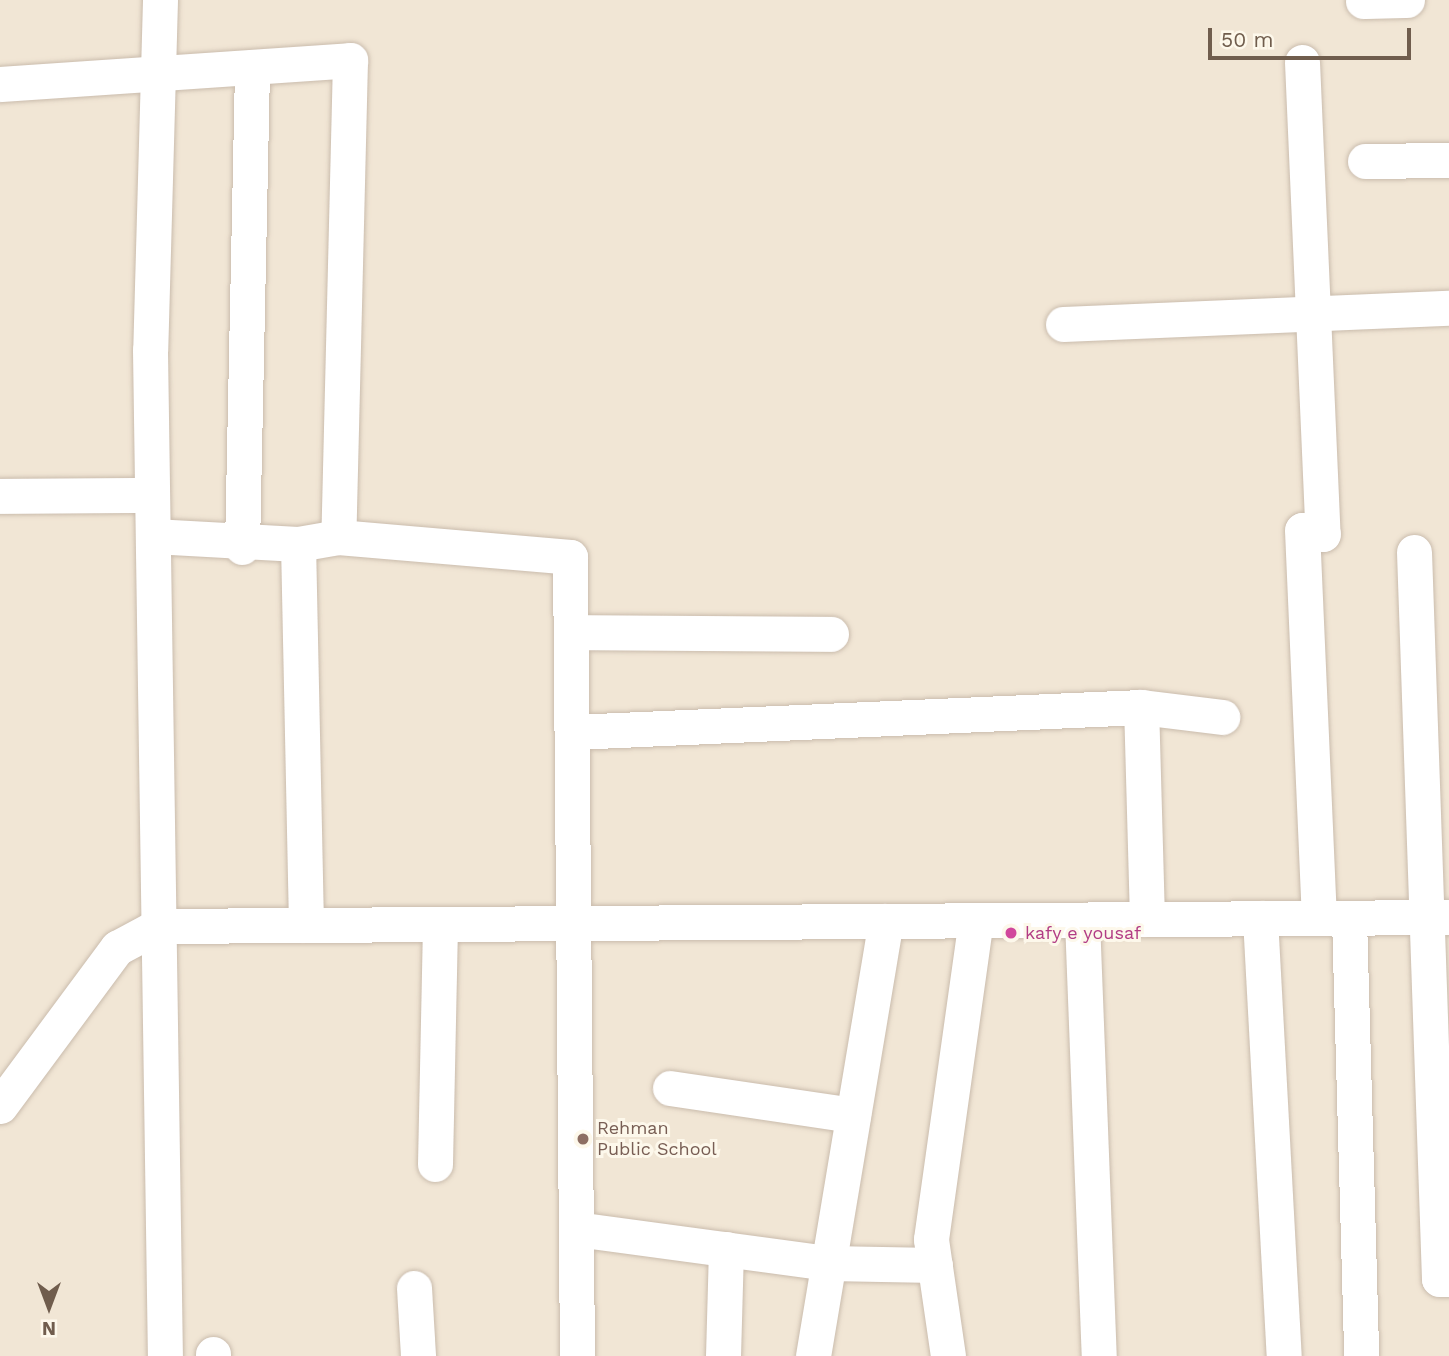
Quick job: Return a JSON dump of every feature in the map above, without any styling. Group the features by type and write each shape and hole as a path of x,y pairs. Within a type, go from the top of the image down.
{"street":[{"path":"159,0 152,495 165,1356"},
{"path":"1363,1 1407,0"},
{"path":"0,83 157,76 351,60 338,537"},
{"path":"1301,62 1323,534 1301,530 1334,918 1361,1356"},
{"path":"242,544 252,67"},
{"path":"1365,161 1449,160"},
{"path":"1063,324 1449,308"},
{"path":"0,496 152,495"},
{"path":"153,536 242,544 298,544 338,537 570,557 576,923 577,1356"},
{"path":"298,544 306,925"},
{"path":"1414,552 1436,917 1440,1279 1449,1279"},
{"path":"571,632 831,634"},
{"path":"573,732 1141,707 1222,717"},
{"path":"1141,707 1147,919"},
{"path":"0,1106 117,948 158,926 1436,917"},
{"path":"1260,918 1284,1356"},
{"path":"948,1356 931,1239 976,920"},
{"path":"1082,920 1099,1356"},
{"path":"813,1356 886,921"},
{"path":"435,1164 440,924"},
{"path":"670,1088 853,1115"},
{"path":"576,1229 828,1263 934,1265"},
{"path":"723,1356 726,1249"},
{"path":"414,1288 418,1356"}],"shaded area":[{"path":"0,0 1449,0 1449,1356 0,1356"}],"place":[{"name":"kafy e yousaf","path":"1011,933"},
{"name":"Rehman Public School","path":"583,1139"}]}
